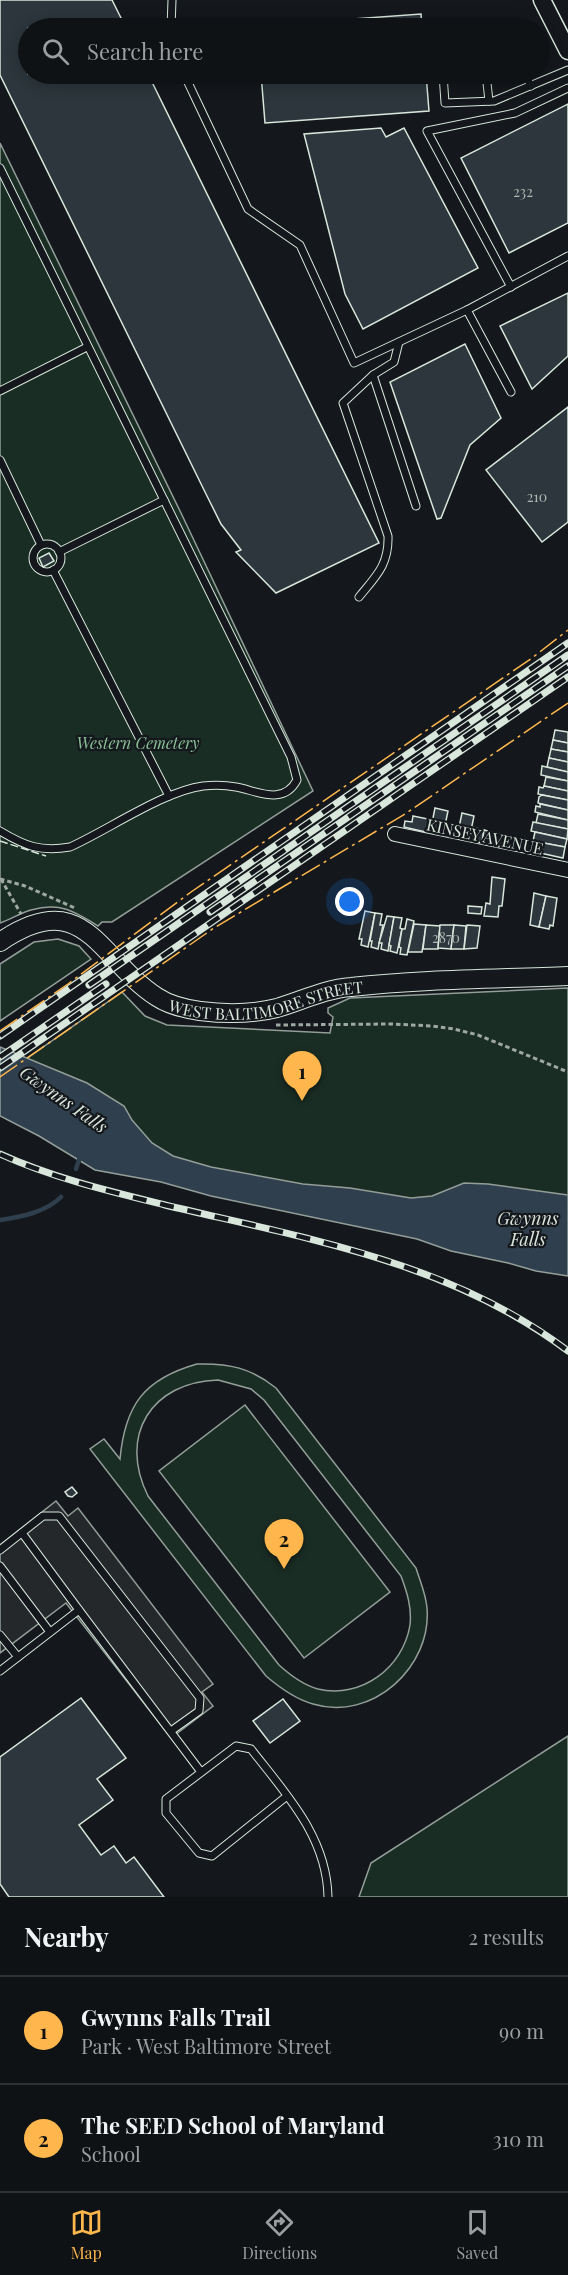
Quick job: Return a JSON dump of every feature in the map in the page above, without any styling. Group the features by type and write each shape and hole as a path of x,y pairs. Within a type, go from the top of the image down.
{"main road":[{"name":"WEST BALTIMORE STREET","path":"0,942 22,928 45,921 76,926 92,935 139,984 159,999 200,1011 246,1012 273,1009 348,987 568,976"}],"street":[{"path":"542,0 568,51"},
{"name":"KINSEY AVENUE","path":"395,834 568,870"}],"lane":[{"path":"171,18 172,0"},
{"path":"550,78 568,70"},
{"path":"189,84 248,209 300,245 354,363 467,310 568,256"},
{"path":"444,84 445,103 489,101 536,84"},
{"path":"487,84 489,101"},
{"path":"511,286 428,131 514,113 568,88"},
{"path":"0,168 291,757 297,780 293,788 276,795 218,785 200,786 169,796 70,847 52,850 36,848 0,831"},
{"path":"467,310 511,392"},
{"path":"359,597 381,569 389,551 388,536 343,403 373,375 394,362 399,342"},
{"path":"0,391 87,347"},
{"path":"373,375 416,506"},
{"path":"0,460 42,545"},
{"path":"60,552 164,500"},
{"path":"42,545 55,546 60,552 61,559 53,570 39,569 34,563 33,556 36,549 42,545"},
{"path":"53,570 169,796"},
{"path":"0,1550 43,1516 59,1516 200,1698 199,1710 171,1731"},
{"path":"22,1533 201,1772"},
{"path":"0,1566 50,1632"},
{"path":"0,1671 79,1610"},
{"path":"0,1635 18,1657"},
{"path":"287,1796 212,1856 199,1853 166,1813 166,1799 201,1772 236,1746 251,1749 287,1796 316,1841 328,1877 328,1897"}],"path":[{"path":"1,879 74,906 83,913"},
{"path":"1,879 22,928"},
{"path":"276,1026 392,1024 454,1029 478,1035 568,1072"}],"green space":[{"name":"Western Cemetery","path":"0,143 181,513 313,791 112,922 102,922 98,926 74,912 50,907 31,910 0,923"},
{"path":"58,939 79,946 91,959 0,1021 0,964 34,942"},
{"path":"568,988 568,1208 406,1216 209,1181 3,1075 122,992 145,1016 167,1025 330,1033 333,1017 328,1013 328,1008 350,998"},
{"path":"197,1364 229,1366 248,1371 276,1388 416,1568 427,1608 426,1630 420,1650 409,1669 394,1685 376,1697 356,1705 335,1707 313,1704 288,1693 266,1676 90,1449 104,1439 120,1459 127,1423 140,1397 151,1386 179,1370","holes":["218,1380 251,1389 264,1400 401,1576 407,1594 410,1625 399,1655 378,1677 350,1689 334,1691 312,1687 292,1676 279,1665 148,1496 140,1474 137,1453 139,1433 147,1416 158,1402 175,1391 195,1383"]},
{"path":"245,1405 390,1592 304,1658 159,1471"},
{"path":"568,1736 568,1897 359,1897 371,1863"}],"shaded area":[{"path":"56,1501 68,1516 78,1508 213,1684 202,1692 213,1706 171,1738 66,1603 0,1653 0,1545"}],"water":[{"name":"Gwynns Falls","path":"0,1047 87,1083 124,1106 132,1120 152,1143 173,1156 211,1167 303,1184 350,1188 411,1198 432,1196 464,1183 568,1195 568,1276 451,1251 417,1239 211,1196 161,1182 95,1170 39,1136 0,1116"}],"building":[{"path":"0,0 112,0 121,18 18,18 18,84 153,84 379,543 276,593 236,552 241,550 221,524 0,75"},
{"path":"421,14 421,18 366,18"},
{"path":"262,84 427,84 429,111 265,123"},
{"path":"568,104 568,223 509,253 461,158"},
{"path":"381,128 386,137 404,128 478,268 363,329 345,294 304,134"},
{"path":"568,293 568,356 532,389 500,326"},
{"path":"465,344 501,418 470,445 441,518 437,519 390,382"},
{"path":"568,407 568,522 542,542 486,470"},
{"path":"49,553 54,561 43,567 39,558"},
{"path":"555,730 568,732 568,743 553,740"},
{"path":"553,740 568,743 568,752 551,749"},
{"path":"551,749 568,752 568,762 549,758"},
{"path":"549,758 568,762 568,772 547,767"},
{"path":"542,766 568,772 568,781 541,775"},
{"path":"546,777 568,781 568,791 544,786"},
{"path":"539,787 568,791 568,800 538,794"},
{"path":"542,795 568,800 568,810 538,803"},
{"path":"540,804 568,810 568,820 535,812 536,806 540,807"},
{"path":"435,808 448,811 443,835 430,833"},
{"path":"462,813 474,816 469,840 457,837"},
{"path":"538,814 568,820 568,829 536,823"},
{"path":"413,816 433,820 430,833 404,827 405,821 412,822"},
{"path":"533,822 568,829 567,839 531,831"},
{"path":"472,827 484,830 482,843 469,840"},
{"path":"484,830 496,833 494,845 482,843"},
{"path":"535,832 567,839 565,847 533,841"},
{"path":"496,833 509,835 506,848 494,845"},
{"path":"533,841 565,847 563,858 531,851"},
{"path":"492,877 505,879 502,906 499,906 498,917 484,916 486,903 490,904"},
{"path":"534,893 546,896 539,927 530,925"},
{"path":"546,896 557,898 553,926 550,925 549,929 539,927"},
{"path":"468,906 482,907 481,914 468,913"},
{"path":"365,911 375,913 368,947 361,945 362,939 359,939"},
{"path":"375,913 382,914 380,925 383,925 378,949 371,947 372,941 370,941"},
{"path":"387,916 394,917 388,951 381,949 382,943 379,943"},
{"path":"394,917 402,918 397,953 390,951 391,946 389,945"},
{"path":"407,919 414,921 407,955 400,954 401,948 399,947 402,929 405,929"},
{"path":"414,924 426,925 422,952 408,952"},
{"path":"426,925 440,926 438,949 423,949"},
{"path":"440,925 454,925 451,949 438,948"},
{"path":"454,925 466,926 464,949 451,949"},
{"path":"467,925 480,926 477,948 464,949"},
{"path":"72,1487 77,1493 72,1497 65,1492"},
{"path":"81,1698 126,1758 97,1779 113,1800 79,1825 101,1855 114,1846 126,1863 134,1857 164,1897 9,1897 0,1884 0,1757"},
{"path":"283,1699 300,1721 270,1743 253,1721"}],"waterway":[{"path":"76,1169 80,1157"},
{"path":"0,1220 41,1210 61,1197"}],"railway":[{"path":"0,1036 568,643"},
{"path":"89,985 568,655"},
{"path":"210,912 568,666"},
{"path":"0,1068 568,677"},
{"path":"0,1057 106,984"},
{"path":"0,1154 81,1183 323,1242 426,1274 475,1295 523,1321 568,1351"}],"fence":[{"path":"0,841 46,856"}],"power":[{"path":"0,1031 68,984 191,892 532,658 568,630"},
{"path":"0,1077 214,928 405,814 568,703"}],"place":[{"name":"Gwynns Falls Trail","path":"302,1101"},
{"name":"The SEED School of Maryland","path":"284,1569"}]}
